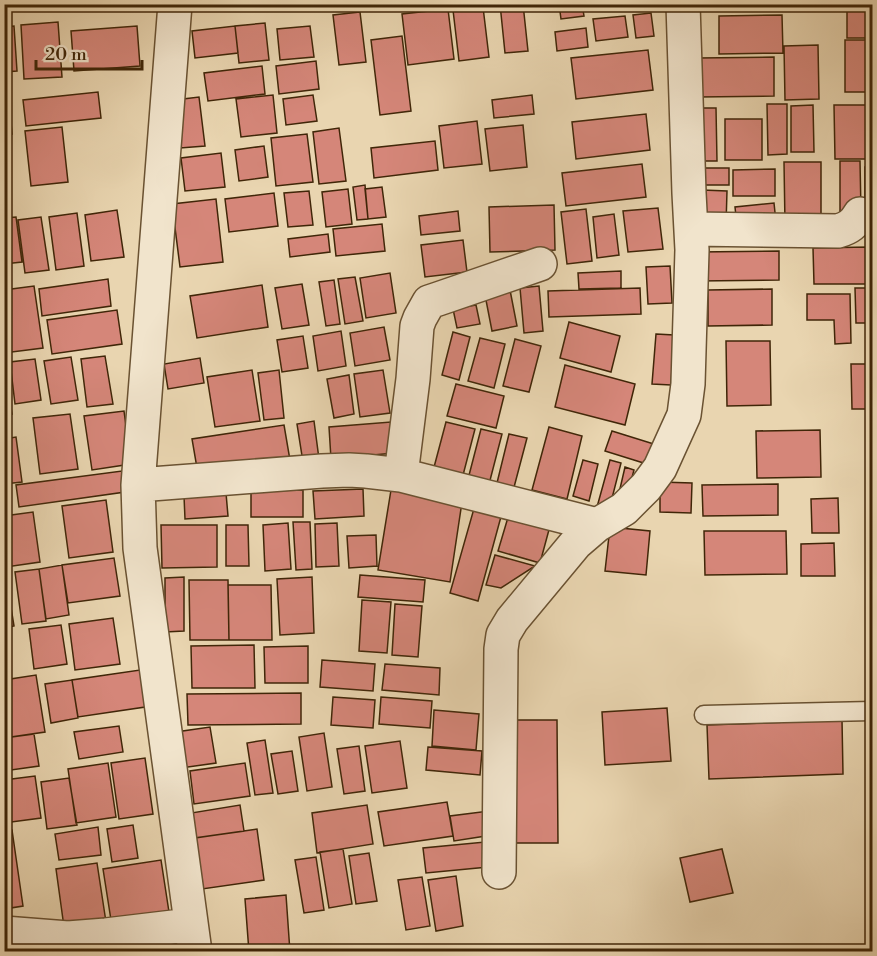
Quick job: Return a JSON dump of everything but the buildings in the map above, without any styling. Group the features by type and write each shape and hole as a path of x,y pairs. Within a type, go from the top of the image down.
{"street":[{"path":"4,933 68,938 106,935 192,938 140,548 138,485 175,4"},
{"path":"499,872 503,635 512,620 576,543 597,525 624,509 646,487 660,468 684,416 688,384 692,250 683,4"},
{"path":"691,229 838,231 851,226 860,214"},
{"path":"401,475 417,326 429,302 540,264"},
{"path":"138,485 349,470 401,475 597,525"}],"lane":[{"path":"704,715 873,711"}]}
